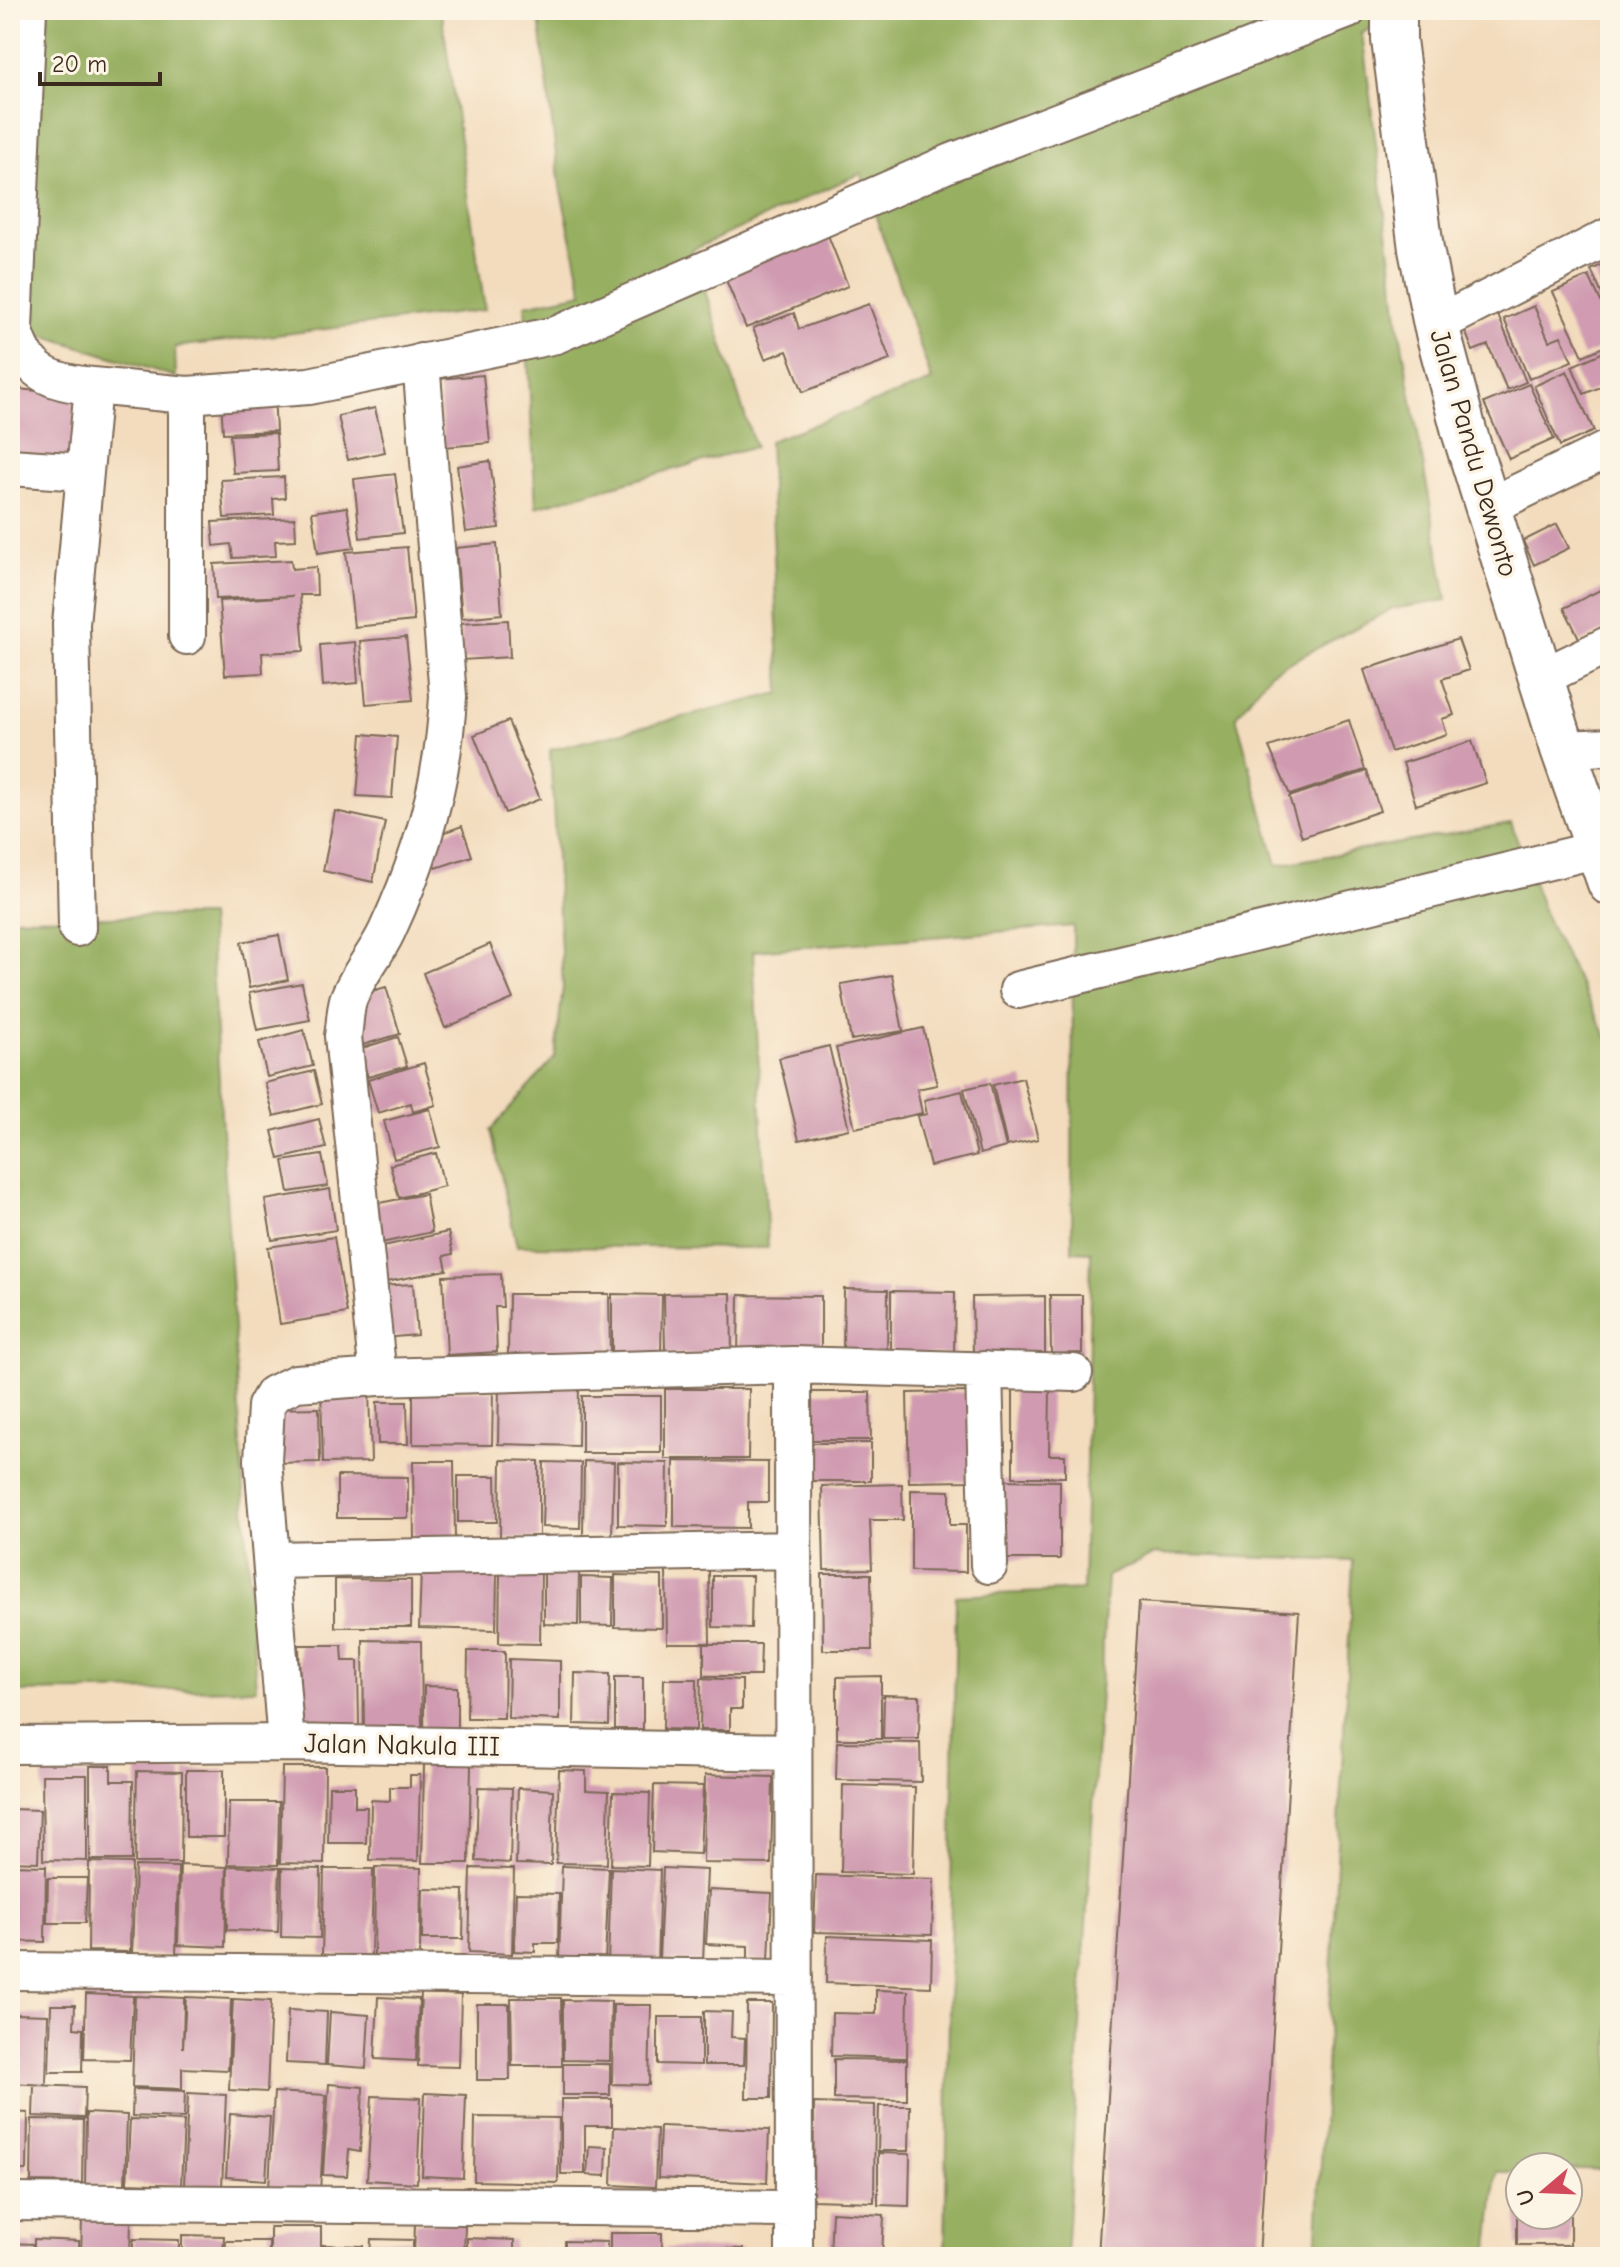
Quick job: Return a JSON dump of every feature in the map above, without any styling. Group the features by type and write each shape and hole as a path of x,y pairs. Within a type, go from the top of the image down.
{"street":[{"path":"28,10 14,328 20,349 31,365 46,376 69,384 187,395 309,386 556,335 952,162 1348,10"},
{"name":"Jalan Pandu Dewonto","path":"1394,10 1394,40 1421,249 1436,325 1488,507 1563,749 1605,866"},
{"path":"1436,325 1610,236"},
{"path":"378,1377 343,1036 348,1002 387,932 419,850 435,799 446,743 448,696 421,362"},
{"path":"77,928 71,624 93,386"},
{"path":"187,395 187,636"},
{"path":"1488,507 1610,448"},
{"path":"10,467 84,472"},
{"path":"1541,678 1610,644"},
{"path":"1563,749 1610,747"},
{"path":"1018,990 1605,866"},
{"path":"793,1365 794,2257"},
{"path":"286,1743 263,1460 266,1406 273,1394 296,1383 378,1377 793,1365 1074,1373"},
{"path":"984,1370 989,1565"},
{"path":"272,1560 793,1550"},
{"name":"Jalan Nakula III","path":"10,1745 286,1743 793,1752"},
{"path":"10,1971 794,1978"},
{"path":"10,2202 794,2209"}],"green space":[{"path":"10,10 441,10 485,310 175,347 176,377 49,337 10,334"},
{"path":"538,10 1406,10 1362,33 1399,326 1447,600 1392,609 1271,672 1236,716 1277,865 1511,823 1547,920 1610,1043 1610,2170 1584,2169 1584,2151 1504,2151 1504,2172 1497,2172 1488,2257 1316,2257 1353,1561 1155,1554 1107,1576 1066,2257 945,2257 956,1596 1083,1590 1091,1252 1072,1251 1073,926 753,951 768,1248 517,1246 491,1130 555,1057 563,987 550,750 780,693 769,441 932,381 861,173 692,250 755,447 536,507 525,305 583,293 560,186"},
{"path":"209,916 256,1689 10,1692 10,918"}],"building":[{"path":"824,225 848,286 746,328 721,268"},
{"path":"1610,261 1610,312 1591,270"},
{"path":"1589,276 1610,321 1610,344 1583,356 1553,292"},
{"path":"869,304 890,360 803,392 787,351 765,359 753,328 794,313 799,329"},
{"path":"1534,306 1549,341 1561,336 1572,361 1529,379 1504,319"},
{"path":"1498,315 1526,382 1507,390 1488,345 1473,351 1464,328"},
{"path":"1606,351 1610,360 1610,383 1584,394 1572,366"},
{"path":"1567,371 1594,431 1560,446 1534,386"},
{"path":"483,375 490,443 444,447 438,379"},
{"path":"1529,384 1554,439 1509,459 1484,403"},
{"path":"18,389 77,395 71,461 11,455"},
{"path":"274,394 276,431 223,433 221,397"},
{"path":"375,408 385,452 348,460 338,416"},
{"path":"276,433 278,471 233,473 230,435"},
{"path":"490,461 499,528 466,532 457,466"},
{"path":"395,474 403,533 360,538 354,479"},
{"path":"284,477 285,498 273,499 274,515 224,518 221,480"},
{"path":"347,507 354,548 318,553 312,512"},
{"path":"295,518 296,540 275,541 276,556 233,558 231,544 214,546 212,522"},
{"path":"1557,524 1569,548 1534,565 1523,541"},
{"path":"497,544 502,614 462,618 456,548"},
{"path":"407,547 414,621 354,627 346,552"},
{"path":"291,560 292,569 316,567 317,595 300,595 304,651 262,653 263,673 225,675 219,601 293,596 216,599 214,564"},
{"path":"1610,585 1610,628 1581,642 1564,608"},
{"path":"508,620 510,657 462,660 460,623"},
{"path":"406,637 413,700 366,704 360,641"},
{"path":"1458,639 1469,670 1442,679 1454,715 1442,719 1447,734 1391,752 1364,670"},
{"path":"355,642 358,683 323,686 320,645"},
{"path":"1349,720 1365,770 1290,795 1269,747"},
{"path":"508,721 540,799 505,813 474,735"},
{"path":"362,734 397,737 392,798 357,796"},
{"path":"1472,741 1486,783 1416,805 1403,763"},
{"path":"1367,771 1380,811 1302,837 1289,797"},
{"path":"335,811 385,822 373,882 323,871"},
{"path":"462,826 472,856 436,868 426,839"},
{"path":"279,935 288,980 249,988 241,942"},
{"path":"490,944 513,999 445,1028 423,973"},
{"path":"892,975 903,1031 851,1040 841,984"},
{"path":"302,983 310,1020 257,1030 249,993"},
{"path":"386,987 400,1034 359,1046 355,996"},
{"path":"923,1028 937,1085 917,1089 922,1113 855,1128 836,1048"},
{"path":"304,1030 313,1066 267,1077 259,1042"},
{"path":"398,1037 407,1066 368,1077 359,1049"},
{"path":"829,1046 849,1129 799,1140 779,1058"},
{"path":"424,1063 436,1105 413,1112 411,1103 378,1113 368,1080"},
{"path":"314,1071 322,1104 274,1116 265,1083"},
{"path":"1023,1078 1038,1139 1007,1146 993,1085"},
{"path":"990,1083 1006,1147 980,1154 964,1089"},
{"path":"962,1091 977,1155 930,1166 917,1116 927,1114 924,1100"},
{"path":"430,1109 440,1147 394,1159 384,1121"},
{"path":"319,1119 326,1148 279,1159 272,1131"},
{"path":"436,1153 444,1186 399,1198 390,1165"},
{"path":"322,1155 328,1186 289,1192 283,1161"},
{"path":"330,1189 336,1230 272,1240 265,1200"},
{"path":"425,1194 432,1232 372,1245 364,1206"},
{"path":"448,1232 453,1254 444,1256 447,1270 381,1283 374,1248"},
{"path":"334,1237 347,1313 280,1324 268,1247"},
{"path":"501,1274 503,1307 495,1307 497,1352 447,1355 443,1276"},
{"path":"413,1284 417,1335 383,1338 379,1286"},
{"path":"844,1289 888,1290 887,1354 843,1353"},
{"path":"891,1291 955,1292 954,1354 891,1353"},
{"path":"731,1293 732,1354 665,1354 664,1294"},
{"path":"509,1294 609,1294 610,1355 508,1355"},
{"path":"612,1294 662,1295 661,1355 612,1354"},
{"path":"739,1295 821,1296 821,1355 738,1354"},
{"path":"1050,1295 1082,1295 1082,1353 1051,1354"},
{"path":"1045,1296 1045,1354 973,1354 972,1297"},
{"path":"499,1383 579,1384 578,1446 498,1444"},
{"path":"321,1388 369,1388 371,1462 323,1463"},
{"path":"665,1389 749,1389 748,1459 665,1459"},
{"path":"1013,1389 1050,1389 1049,1455 1065,1455 1065,1477 1013,1477"},
{"path":"413,1390 493,1391 492,1445 413,1444"},
{"path":"811,1392 870,1392 871,1440 811,1440"},
{"path":"968,1392 970,1481 909,1482 907,1393"},
{"path":"582,1396 661,1396 661,1453 582,1453"},
{"path":"377,1402 407,1402 408,1444 378,1444"},
{"path":"319,1408 320,1462 273,1463 271,1409"},
{"path":"810,1443 871,1443 871,1481 811,1481"},
{"path":"501,1460 539,1461 539,1538 500,1538"},
{"path":"413,1461 454,1461 455,1542 414,1542"},
{"path":"584,1461 614,1462 612,1536 583,1535"},
{"path":"674,1461 768,1462 768,1502 748,1502 748,1528 674,1527"},
{"path":"544,1462 581,1463 580,1528 542,1527"},
{"path":"618,1462 668,1463 667,1526 618,1525"},
{"path":"337,1476 408,1477 408,1518 337,1518"},
{"path":"458,1476 496,1476 497,1522 458,1522"},
{"path":"999,1480 1060,1481 1060,1559 999,1559"},
{"path":"902,1484 903,1520 870,1520 872,1569 824,1570 822,1486"},
{"path":"911,1490 950,1491 950,1525 966,1525 966,1572 911,1571"},
{"path":"421,1570 497,1572 496,1630 419,1628"},
{"path":"500,1570 541,1571 540,1644 499,1643"},
{"path":"666,1570 709,1570 710,1643 667,1643"},
{"path":"544,1571 579,1572 578,1625 544,1624"},
{"path":"822,1574 871,1574 872,1650 823,1650"},
{"path":"615,1575 662,1576 662,1628 615,1627"},
{"path":"713,1576 752,1576 751,1628 713,1627"},
{"path":"581,1577 613,1578 612,1626 581,1625"},
{"path":"335,1579 411,1580 411,1627 335,1627"},
{"path":"1139,1602 1299,1612 1259,2257 1098,2257"},
{"path":"363,1640 421,1641 422,1729 364,1729"},
{"path":"704,1644 761,1644 760,1676 704,1676"},
{"path":"299,1645 342,1645 343,1661 358,1661 359,1729 301,1730"},
{"path":"468,1651 505,1651 504,1718 467,1718"},
{"path":"509,1659 560,1661 560,1720 508,1718"},
{"path":"575,1673 610,1674 609,1725 574,1724"},
{"path":"881,1676 881,1739 837,1739 837,1677"},
{"path":"615,1677 643,1677 643,1729 615,1729"},
{"path":"701,1678 742,1680 742,1709 730,1709 730,1730 700,1730"},
{"path":"664,1679 697,1679 696,1730 663,1729"},
{"path":"424,1686 457,1687 457,1730 424,1730"},
{"path":"884,1695 920,1696 919,1739 883,1739"},
{"path":"837,1742 920,1743 921,1782 836,1780"},
{"path":"424,1764 471,1765 469,1863 422,1863"},
{"path":"90,1766 111,1766 111,1781 133,1781 132,1860 90,1860"},
{"path":"282,1767 325,1767 324,1864 280,1863"},
{"path":"186,1770 224,1770 224,1837 186,1837"},
{"path":"559,1770 586,1771 586,1790 609,1791 607,1864 556,1863"},
{"path":"137,1771 182,1772 181,1863 135,1863"},
{"path":"42,1775 87,1775 87,1861 43,1860"},
{"path":"410,1775 420,1775 418,1861 370,1860 371,1800 390,1801 390,1787 410,1787"},
{"path":"705,1775 773,1777 771,1864 703,1863"},
{"path":"654,1785 703,1786 700,1854 652,1852"},
{"path":"843,1785 915,1787 913,1874 841,1872"},
{"path":"329,1786 355,1786 355,1807 367,1807 366,1843 328,1843"},
{"path":"478,1787 512,1788 510,1863 476,1861"},
{"path":"518,1788 553,1790 551,1865 516,1864"},
{"path":"613,1792 650,1793 648,1866 611,1865"},
{"path":"229,1802 279,1802 278,1865 228,1864"},
{"path":"10,1809 40,1810 38,1862 10,1861"},
{"path":"89,1862 132,1863 130,1952 88,1951"},
{"path":"10,1865 46,1866 45,1942 10,1941"},
{"path":"180,1865 227,1867 225,1947 178,1945"},
{"path":"135,1866 178,1867 176,1956 132,1954"},
{"path":"228,1866 280,1868 278,1932 227,1930"},
{"path":"562,1866 609,1868 605,1963 559,1961"},
{"path":"375,1867 421,1868 420,1956 374,1955"},
{"path":"282,1868 321,1869 320,1938 281,1937"},
{"path":"471,1868 514,1869 512,1954 469,1952"},
{"path":"611,1868 660,1870 657,1968 608,1966"},
{"path":"663,1868 707,1870 703,1962 659,1960"},
{"path":"324,1869 373,1869 371,1956 322,1955"},
{"path":"816,1875 934,1879 932,1935 814,1932"},
{"path":"48,1878 87,1878 85,1923 47,1923"},
{"path":"423,1889 464,1890 463,1939 422,1939"},
{"path":"709,1890 772,1893 769,1961 748,1960 748,1946 706,1944"},
{"path":"516,1893 559,1894 558,1943 535,1943 535,1952 514,1951"},
{"path":"827,1936 932,1940 931,1987 826,1983"},
{"path":"876,1990 908,1991 907,2058 831,2056 832,2013 876,2014"},
{"path":"421,1993 461,1995 459,2067 418,2066"},
{"path":"86,1994 133,1996 130,2060 84,2059"},
{"path":"135,1996 184,1998 183,2048 186,1997 231,1999 228,2070 182,2068 182,2089 132,2087"},
{"path":"378,1997 419,1999 416,2061 375,2059"},
{"path":"511,1998 561,1998 562,2066 512,2066"},
{"path":"233,1999 271,2001 267,2092 229,2090"},
{"path":"563,2000 611,2001 610,2061 563,2060"},
{"path":"747,2003 772,2003 771,2098 746,2098"},
{"path":"477,2004 509,2004 510,2080 477,2080"},
{"path":"51,2005 75,2005 74,2028 83,2029 82,2072 49,2072"},
{"path":"613,2005 651,2005 649,2085 612,2084"},
{"path":"288,2010 327,2012 325,2065 286,2063"},
{"path":"704,2011 732,2012 731,2037 745,2038 744,2065 704,2065"},
{"path":"330,2012 369,2015 366,2068 327,2065"},
{"path":"15,2014 48,2015 46,2085 12,2083"},
{"path":"658,2017 701,2017 701,2065 658,2064"},
{"path":"834,2059 907,2060 907,2100 834,2099"},
{"path":"563,2064 610,2064 610,2095 563,2095"},
{"path":"329,2084 363,2087 360,2152 349,2150 347,2176 323,2175"},
{"path":"34,2085 85,2087 84,2118 33,2116"},
{"path":"133,2089 185,2091 184,2118 132,2116"},
{"path":"274,2092 326,2095 320,2191 269,2188"},
{"path":"188,2093 226,2095 222,2188 184,2185"},
{"path":"425,2093 466,2095 463,2178 422,2176"},
{"path":"372,2096 421,2098 417,2183 367,2180"},
{"path":"561,2099 612,2099 612,2126 585,2126 585,2174 561,2174"},
{"path":"814,2103 875,2105 874,2202 813,2200"},
{"path":"879,2106 910,2106 909,2151 878,2151"},
{"path":"10,2112 28,2113 27,2170 10,2170"},
{"path":"86,2113 127,2115 125,2186 85,2185"},
{"path":"230,2114 270,2117 266,2180 226,2177"},
{"path":"475,2117 559,2118 558,2183 474,2181"},
{"path":"32,2119 83,2120 82,2183 31,2182"},
{"path":"130,2119 184,2121 181,2185 127,2183"},
{"path":"660,2126 769,2130 767,2183 658,2178"},
{"path":"614,2127 657,2129 655,2187 612,2185"},
{"path":"589,2146 607,2147 606,2176 587,2175"},
{"path":"878,2153 910,2154 909,2206 878,2205"},
{"path":"832,2212 884,2215 882,2257 830,2257"},
{"path":"82,2219 131,2221 130,2257 81,2257"},
{"path":"415,2223 465,2224 464,2257 414,2257"},
{"path":"270,2227 321,2227 321,2257 270,2257"},
{"path":"1517,2231 1570,2231 1570,2245 1517,2245"},
{"path":"610,2233 662,2233 662,2257 610,2257"},
{"path":"182,2235 224,2236 223,2257 182,2257"},
{"path":"467,2238 514,2240 514,2257 467,2257"},
{"path":"34,2239 79,2241 79,2257 34,2257"},
{"path":"133,2239 179,2240 179,2257 133,2257"},
{"path":"371,2239 413,2240 413,2257 370,2257"},
{"path":"226,2241 269,2241 269,2257 225,2257"},
{"path":"565,2241 607,2242 607,2257 565,2257"},
{"path":"10,2243 33,2244 32,2257 10,2257"},
{"path":"323,2245 363,2246 362,2257 323,2257"},
{"path":"665,2248 743,2249 743,2257 665,2257"}]}
